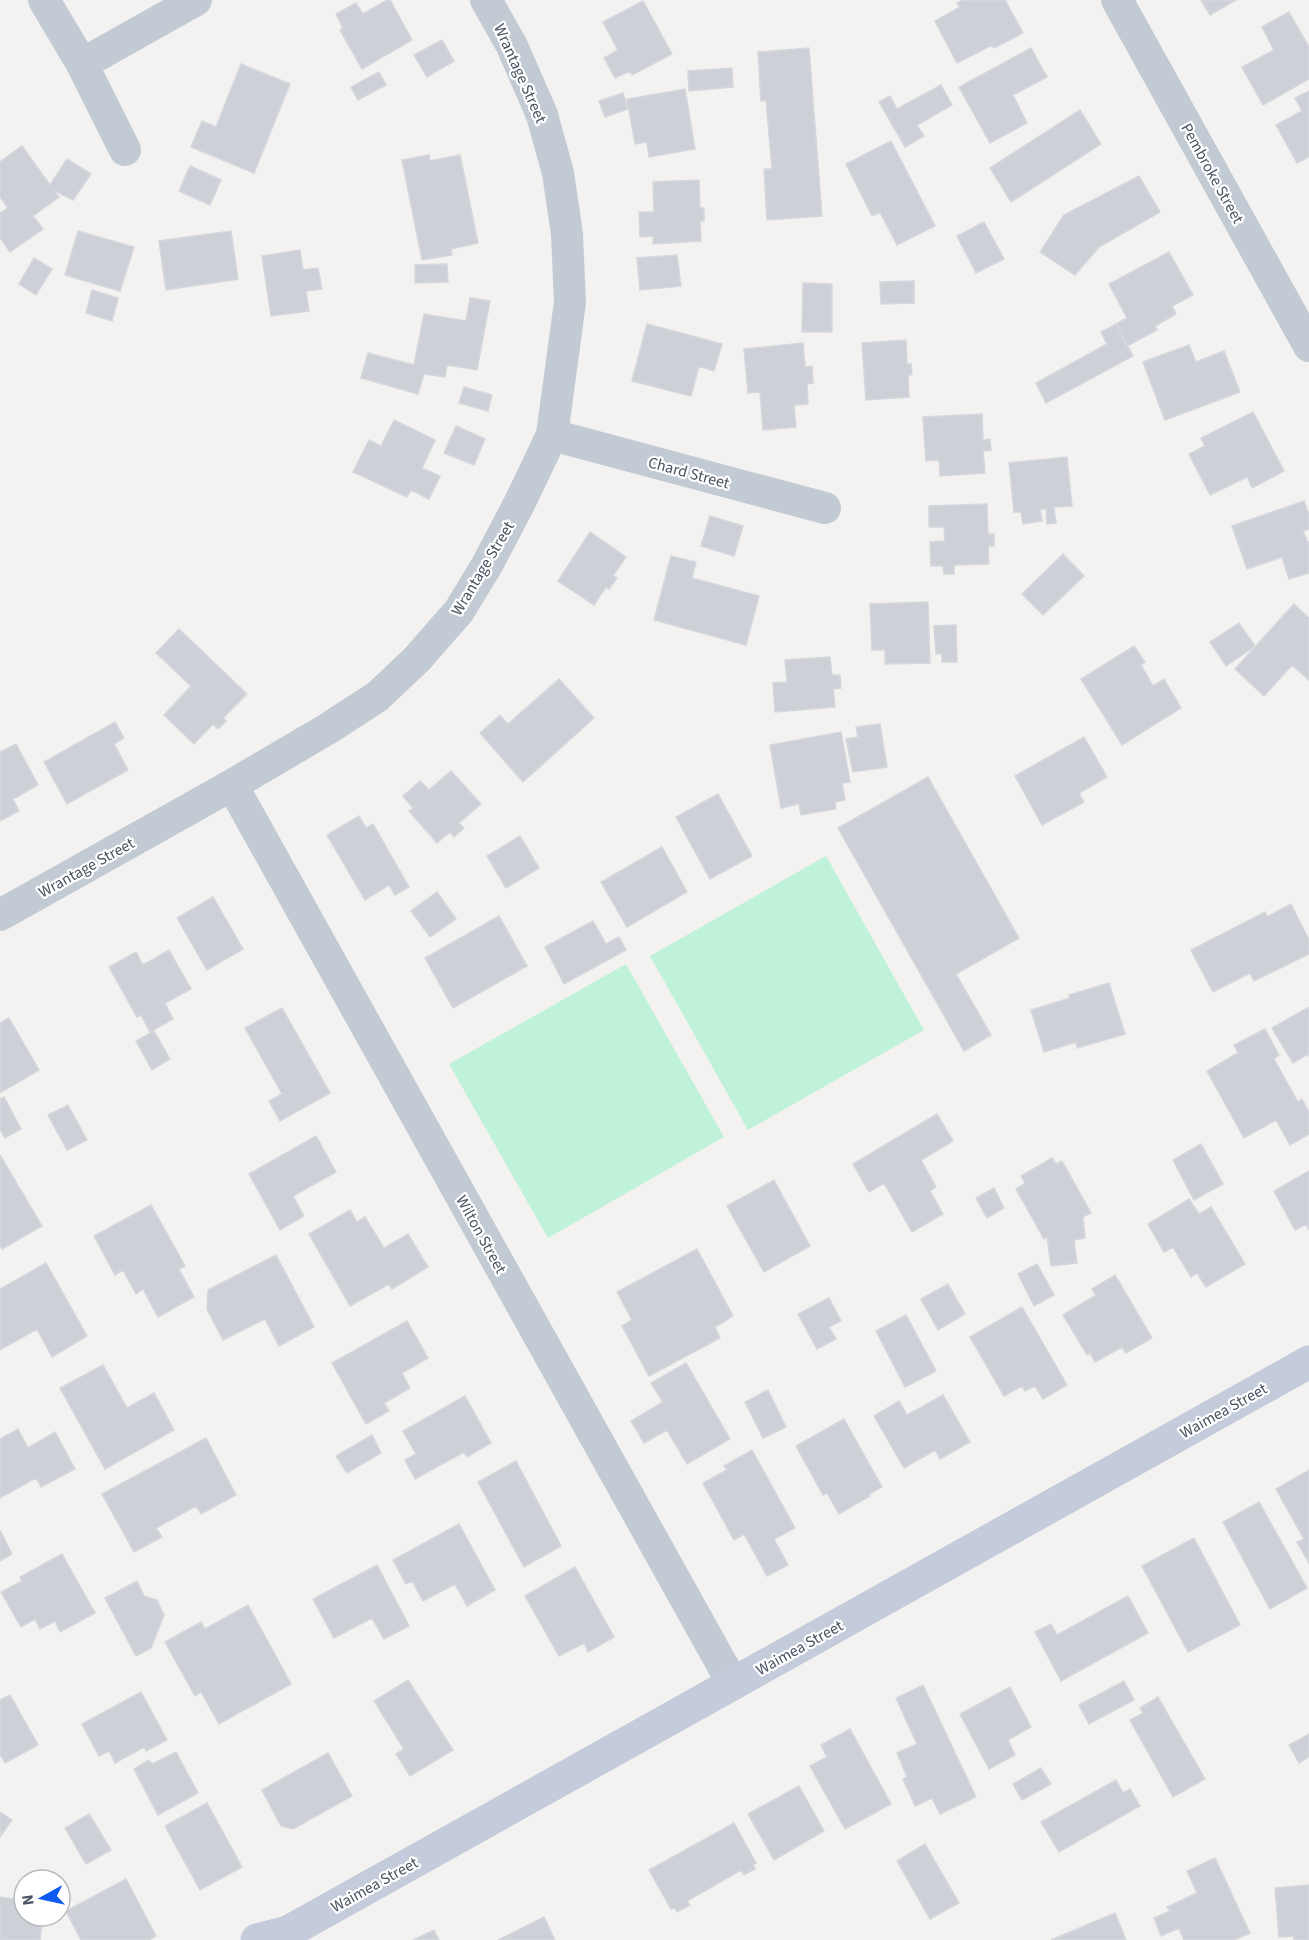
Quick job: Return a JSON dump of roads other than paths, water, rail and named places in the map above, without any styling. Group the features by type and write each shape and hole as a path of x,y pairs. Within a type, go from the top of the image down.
{"main road":[{"name":"Waimea Street","path":"257,1940 285,1937 1309,1362"}],"street":[{"path":"44,0 82,64 125,150"},
{"path":"82,64 196,0"},
{"name":"Wrantage Street","path":"0,915 232,785 329,728 378,696 417,659 459,610 487,565 552,435 570,302 567,234 558,172 543,115 512,46 486,0"},
{"name":"Pembroke Street","path":"1117,0 1309,346"},
{"name":"Chard Street","path":"552,435 825,508"},
{"name":"Wilton Street","path":"232,785 733,1684"}]}
